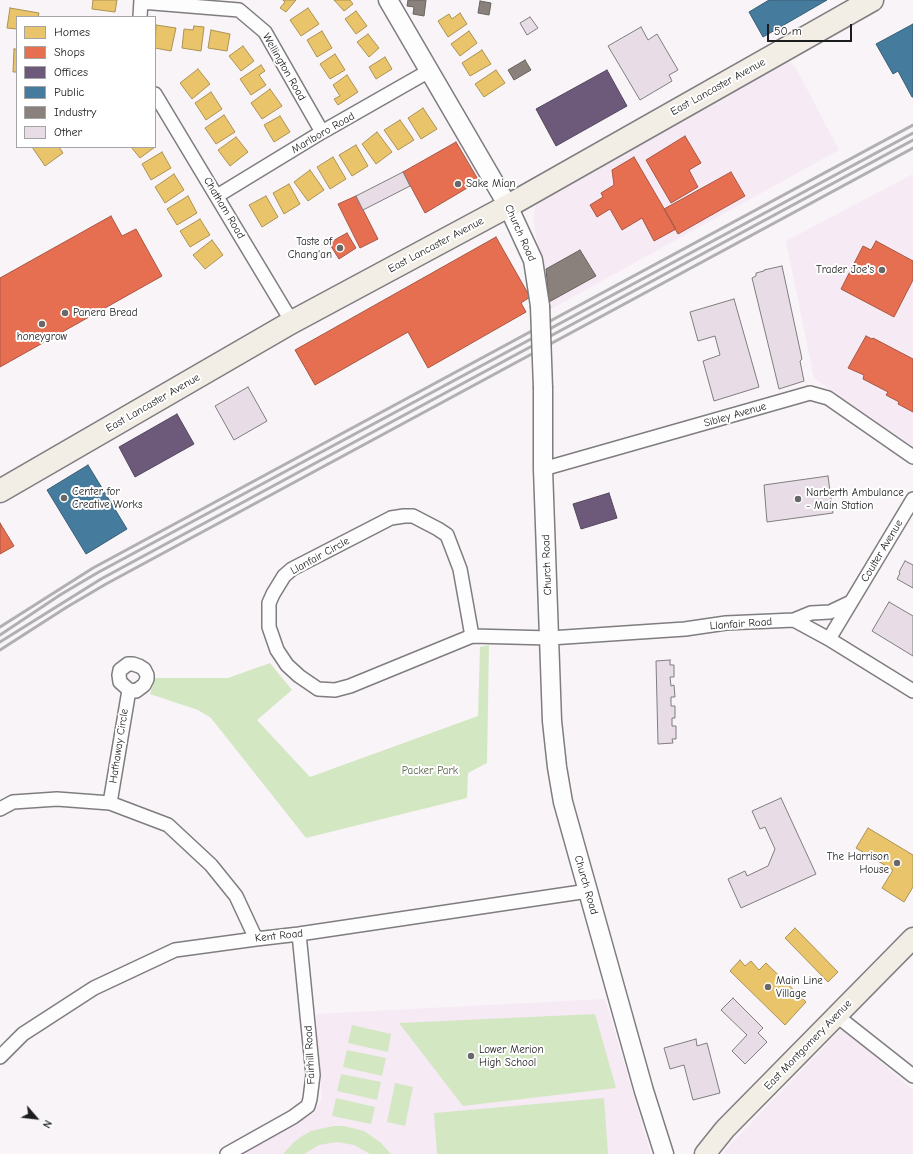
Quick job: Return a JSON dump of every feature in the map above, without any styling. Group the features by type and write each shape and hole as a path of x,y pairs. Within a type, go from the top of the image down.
{"highway":[{"name":"East Lancaster Avenue","path":"0,491 292,322 508,206 872,0"}],"main road":[{"name":"East Montgomery Avenue","path":"705,1154 725,1129 913,938"}],"street":[{"name":"Church Road","path":"388,0 508,206 534,260 540,306 543,388 543,469 552,721 557,767 563,802 644,1091 664,1154"},
{"path":"140,16 141,1"},
{"name":"Wellington Road","path":"141,1 239,10 265,32 322,132"},
{"name":"Marlboro Road","path":"217,196 322,132 429,71"},
{"name":"Chatham Road","path":"156,96 292,322"},
{"name":"Sibley Avenue","path":"543,469 810,393 828,398 913,457"},
{"name":"Coulter Avenue","path":"828,640 913,500"},
{"name":"Llanfair Circle","path":"472,636 460,569 447,535 412,516 391,518 292,569 284,576 269,603 268,627 277,650 287,665 299,676 318,689 335,690 350,686 472,636 550,638"},
{"path":"794,620 811,613 830,612 851,602"},
{"path":"794,620 913,691"},
{"name":"Llanfair Road","path":"550,638 685,629 726,623 794,620"},
{"name":"Hathaway Circle","path":"110,803 129,690"},
{"path":"0,809 14,802 57,799 110,803 168,825 211,865 236,896 256,939"},
{"name":"Kent Road","path":"0,1057 24,1034 94,988 175,950 300,934 588,891"},
{"name":"Fairhill Road","path":"227,1154 301,1112 308,1106 313,1075 300,934"},
{"path":"837,1016 913,1076"}],"shaded area":[{"path":"788,59 797,70 839,150 549,310 533,218 536,205 721,96"},
{"path":"913,174 913,450 814,378 786,241"},
{"name":"Lower Merion High School","path":"605,999 651,1154 241,1154 314,1113 322,1098 316,1014"},
{"path":"842,1028 913,1090 913,1154 723,1154 726,1149"}],"green space":[{"name":"Packer Park","path":"489,645 487,763 468,773 467,798 306,838 211,718 198,710 150,694 155,678 228,678 270,663 292,690 257,720 310,777 478,716 480,647"},
{"path":"595,1014 616,1088 463,1106 399,1023"},
{"path":"352,1025 391,1034 388,1052 348,1043"},
{"path":"347,1050 386,1058 382,1076 343,1067"},
{"path":"341,1074 381,1082 377,1100 337,1091"},
{"path":"395,1083 413,1087 405,1126 387,1122"},
{"path":"336,1098 375,1107 371,1124 332,1116"},
{"path":"604,1098 608,1154 437,1154 434,1113"},
{"path":"333,1126 344,1126 364,1131 380,1142 391,1154 370,1154 354,1145 337,1142 319,1145 304,1154 283,1154 302,1136 311,1131"}],"building: Homes":[{"path":"93,0 117,0 115,12 92,9"},
{"path":"283,0 296,0 286,12 280,8 285,2"},
{"path":"334,0 350,0 353,4 344,11"},
{"path":"10,8 39,13 38,16 16,16 16,29 7,28"},
{"path":"308,8 319,24 301,36 290,20"},
{"path":"356,11 367,26 356,34 345,19"},
{"path":"460,13 467,24 448,37 438,21 449,14 452,19"},
{"path":"156,25 176,28 171,51 156,48"},
{"path":"194,26 204,27 201,51 182,48 184,29 193,30"},
{"path":"211,30 230,34 227,51 208,48"},
{"path":"322,31 332,48 317,57 307,40"},
{"path":"469,31 477,43 460,56 451,44"},
{"path":"368,34 379,48 369,57 357,42"},
{"path":"243,46 254,61 241,71 229,56"},
{"path":"14,49 16,49 16,72 13,72"},
{"path":"482,50 491,64 470,76 462,63"},
{"path":"335,54 345,70 330,79 320,64"},
{"path":"385,57 392,69 376,79 369,67"},
{"path":"261,65 265,71 259,75 266,85 251,95 240,79"},
{"path":"198,69 210,84 192,99 180,83"},
{"path":"496,70 505,83 484,97 475,84"},
{"path":"347,75 358,92 338,105 334,99 340,96 333,85"},
{"path":"270,89 282,106 262,119 251,103"},
{"path":"211,92 222,109 206,120 195,103"},
{"path":"423,108 437,129 421,139 408,118"},
{"path":"224,115 235,132 216,144 205,128"},
{"path":"280,116 290,132 274,142 264,125"},
{"path":"400,120 414,140 398,150 384,130"},
{"path":"377,132 392,152 376,164 362,144"},
{"path":"236,137 248,152 230,166 218,150"},
{"path":"356,145 368,166 352,176 339,155"},
{"path":"33,148 60,148 63,153 45,166"},
{"path":"132,148 154,148 140,158"},
{"path":"162,152 171,168 151,180 142,164"},
{"path":"333,157 346,179 330,189 317,167"},
{"path":"310,170 324,190 308,201 294,182"},
{"path":"174,174 184,190 165,203 155,187"},
{"path":"289,184 300,204 284,214 273,193"},
{"path":"188,196 197,213 177,225 167,209"},
{"path":"266,196 278,217 262,227 249,205"},
{"path":"200,219 210,235 190,247 180,231"},
{"path":"212,240 223,255 205,269 193,255"},
{"name":"The Harrison House","path":"868,828 913,855 913,887 904,902 882,888 893,870 856,848"},
{"path":"795,928 838,972 828,982 785,938"},
{"name":"Main Line Village","path":"740,960 745,966 751,961 759,970 766,963 806,1002 785,1025 730,971"}],"building: Shops":[{"path":"685,136 701,163 689,170 698,187 671,203 646,160"},
{"path":"456,142 479,181 425,213 403,172"},
{"path":"634,157 676,229 654,241 642,218 622,230 610,209 597,217 590,205 603,197 601,193 614,185 612,170"},
{"path":"731,172 745,196 678,234 664,209"},
{"path":"356,196 378,239 360,248 338,204"},
{"path":"111,216 122,236 136,229 162,276 0,367 0,278"},
{"path":"347,233 356,248 339,259 329,243"},
{"path":"496,237 530,297 521,303 526,312 428,368 408,332 315,385 295,350"},
{"name":"Trader Joe's","path":"876,241 913,261 913,280 894,317 841,289 863,246 871,250"},
{"path":"866,336 872,339 873,338 913,359 913,412 898,404 899,402 886,395 888,392 863,379 864,375 848,368"},
{"path":"0,523 14,546 0,554"}],"building: Offices":[{"path":"607,70 627,106 556,146 536,109"},
{"path":"177,414 194,444 135,477 119,447"},
{"path":"609,493 617,518 581,529 573,504"}],"building: Public":[{"path":"769,0 827,0 763,37 749,12"},
{"path":"913,24 912,97 898,71 893,74 876,44"},
{"path":"88,465 127,529 86,554 47,490"}],"building: Industry":[{"path":"408,0 426,0 424,16 413,14 414,7 407,6"},
{"path":"480,1 491,3 489,15 478,13"},
{"path":"525,60 531,70 514,80 508,70"},
{"path":"580,250 596,276 549,302 546,269"}],"building: Other":[{"path":"530,17 538,28 527,35 520,23"},
{"path":"641,27 648,40 657,34 678,70 669,75 672,81 640,100 608,46"},
{"path":"403,172 410,186 363,210 356,196"},
{"path":"782,266 802,359 800,361 804,381 779,389 752,278 756,276 756,273"},
{"path":"734,299 759,387 714,401 703,361 720,355 715,336 698,341 690,312"},
{"path":"248,387 267,421 234,440 215,406"},
{"name":"Narberth Ambulance - Main Station","path":"828,476 833,513 767,522 764,485"},
{"path":"905,561 913,565 913,588 897,579"},
{"path":"889,602 913,616 913,656 872,631"},
{"path":"670,660 670,665 674,665 674,677 670,677 671,686 674,685 675,697 671,697 671,706 675,706 675,718 672,718 672,726 676,726 676,739 672,739 673,743 658,744 656,661"},
{"path":"781,798 816,874 741,908 728,879 745,871 747,876 768,866 775,849 765,827 760,829 752,811"},
{"path":"733,998 763,1028 758,1033 767,1042 745,1064 732,1051 747,1035 721,1010"},
{"path":"696,1039 697,1046 707,1043 720,1093 693,1100 684,1065 670,1069 664,1048"}],"railway":[{"path":"0,627 93,568 913,125"},
{"path":"0,635 60,595 97,573 913,133"},
{"path":"0,642 101,579 913,140"},
{"path":"0,650 106,584 913,148"}],"place":[{"name":"Sake Mian","path":"458,184"},
{"name":"Taste of Chang'an","path":"340,248"},
{"name":"Trader Joe's","path":"882,270"},
{"name":"Panera Bread","path":"65,313"},
{"name":"honeygrow","path":"42,324"},
{"name":"Center for Creative Works","path":"64,498"},
{"name":"Narberth Ambulance - Main Station","path":"798,499"},
{"name":"The Harrison House","path":"897,863"},
{"name":"Main Line Village","path":"768,987"},
{"name":"Lower Merion High School","path":"471,1056"}]}
